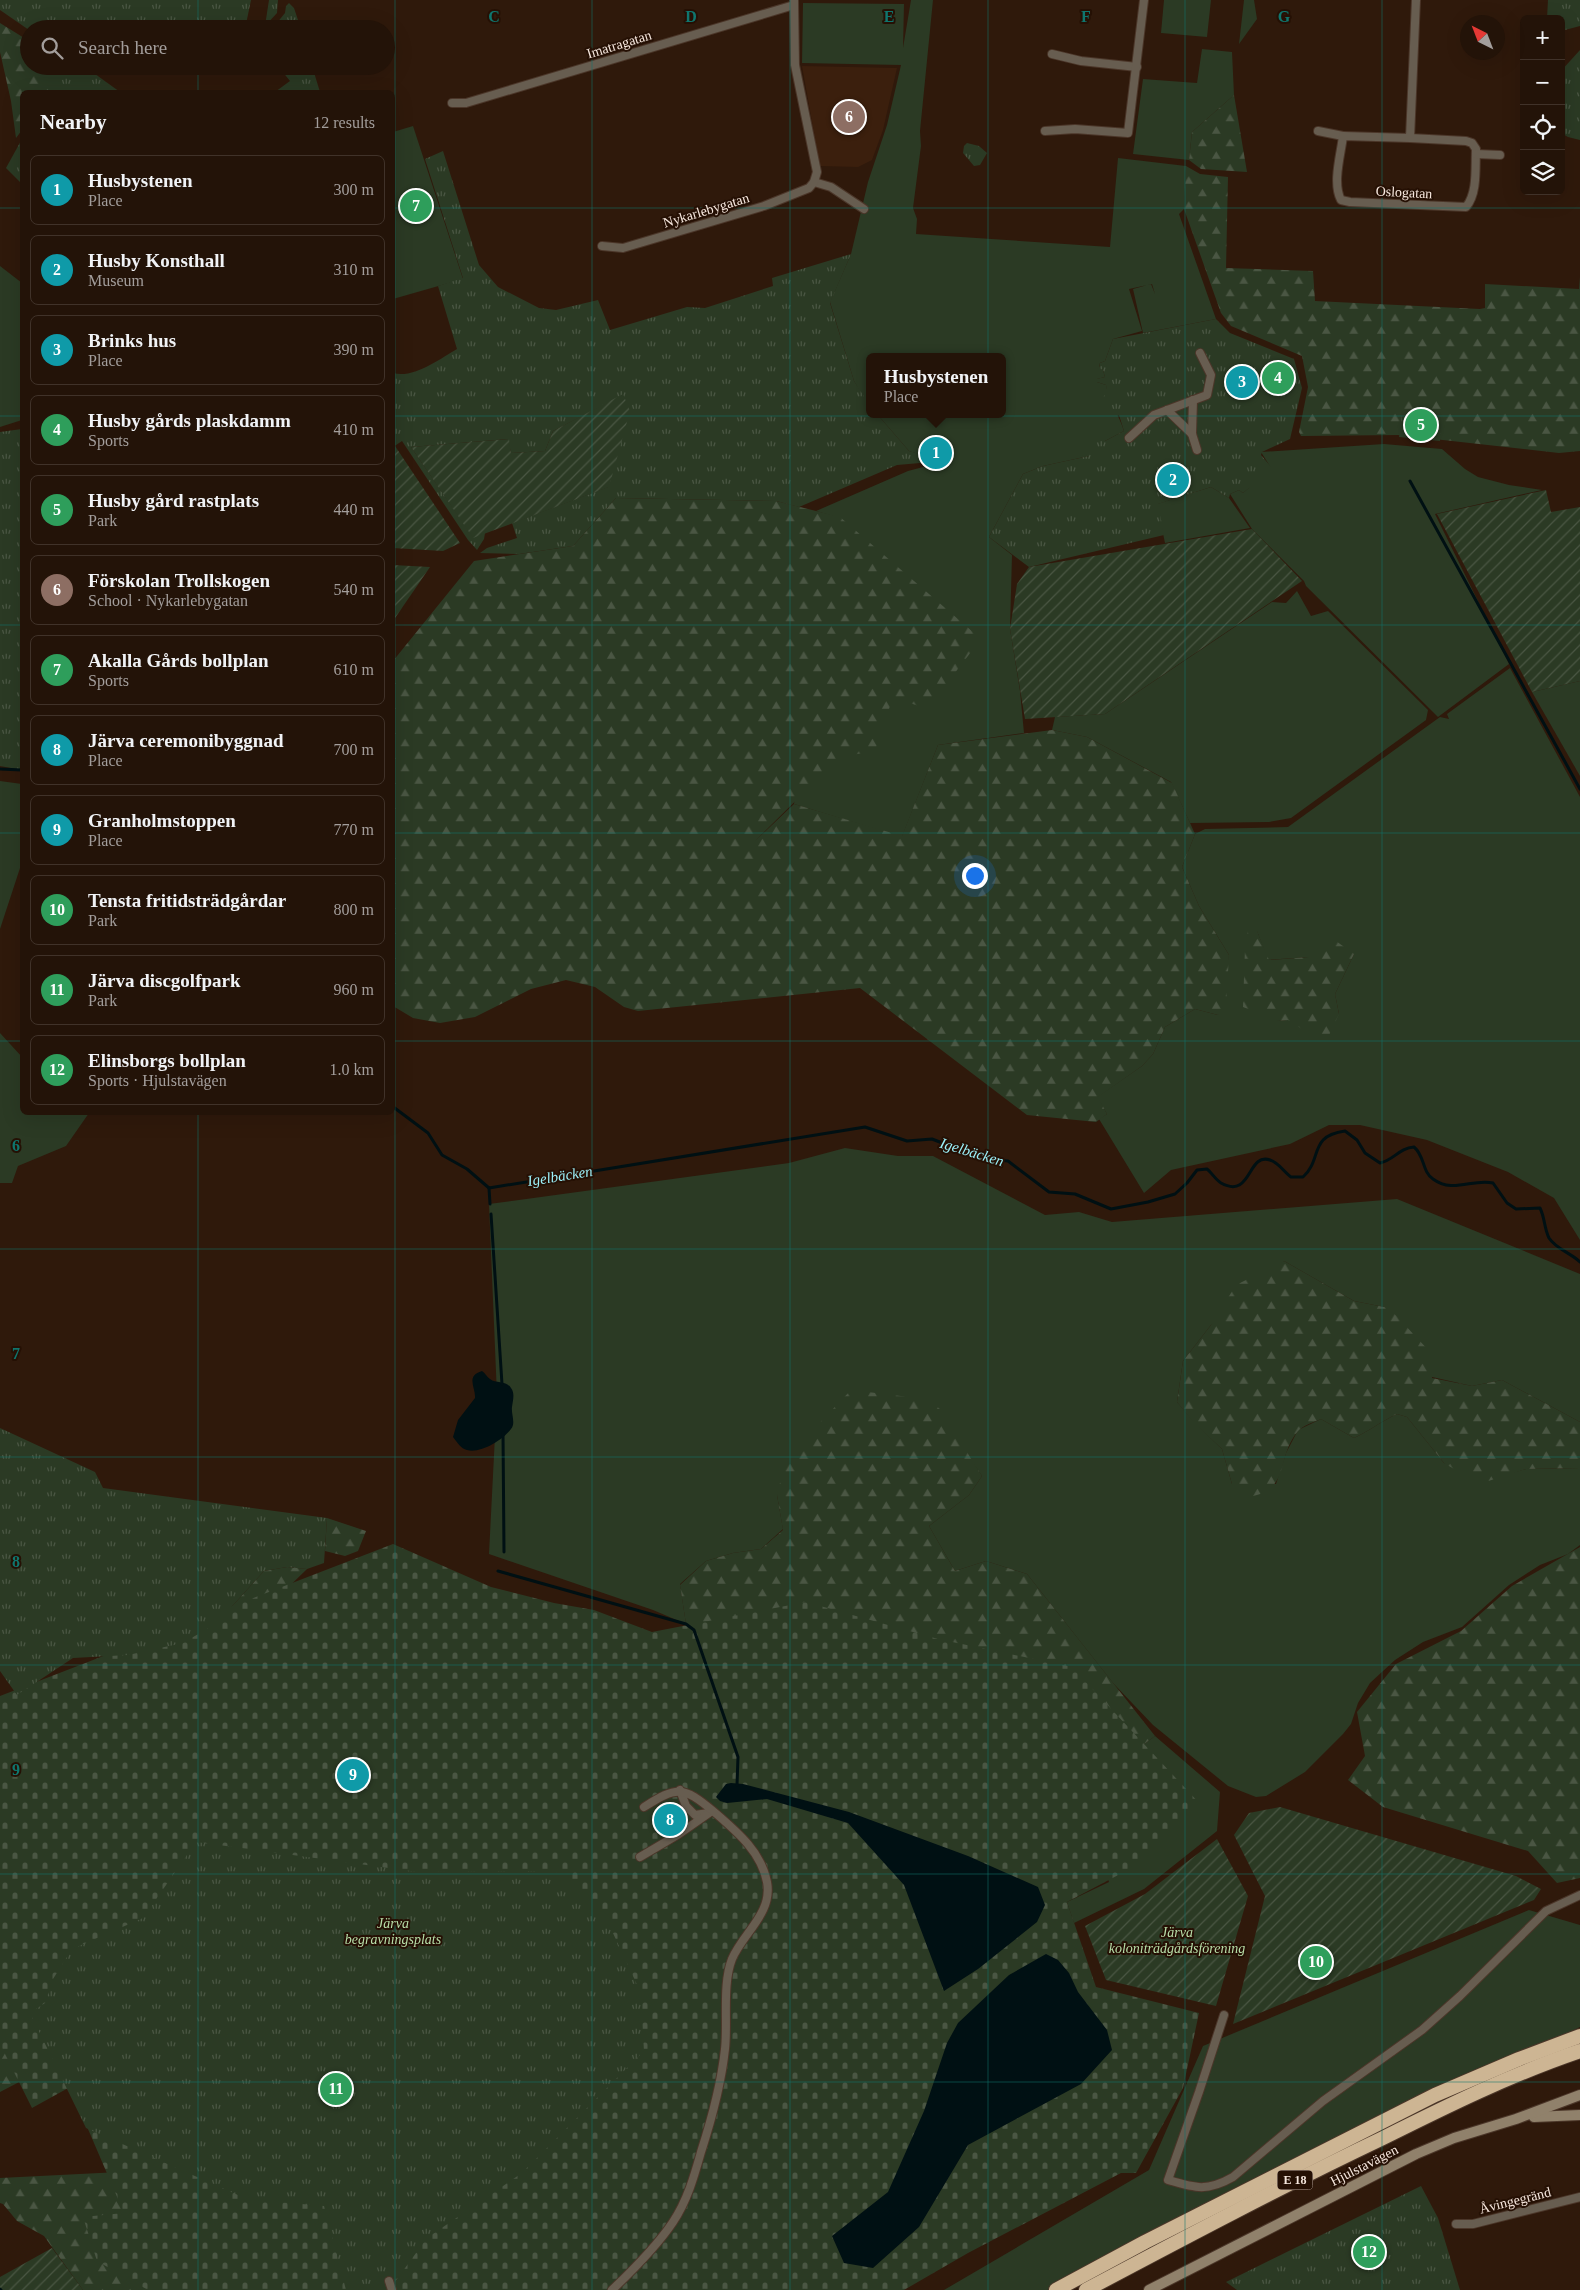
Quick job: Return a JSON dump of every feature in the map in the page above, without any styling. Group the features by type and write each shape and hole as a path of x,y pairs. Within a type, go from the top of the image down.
{"highway":[{"name":"E 18","path":"1056,2290 1145,2242 1435,2095 1519,2059 1580,2036"},
{"name":"E 18","path":"1086,2290 1291,2182 1441,2109 1508,2078 1580,2051"}],"main road":[{"name":"Hjulstavägen","path":"1149,2290 1386,2169 1454,2138 1516,2119 1580,2095"},
{"name":"Hjulstavägen","path":"1516,2119 1553,2115 1580,2115"}],"street":[{"path":"1046,131 1075,129 1128,133 1144,0"},
{"path":"1410,138 1416,0"},
{"path":"794,3 795,65 817,172 814,182 831,187 864,209"},
{"name":"Imatragatan","path":"452,103 466,103 794,3"},
{"path":"1052,54 1081,61 1137,67"},
{"path":"1318,131 1343,136 1466,141 1475,146 1476,154 1500,155"},
{"name":"Oslogatan","path":"1343,136 1338,191 1341,200 1346,202 1466,207 1471,199 1474,187 1476,154"},
{"name":"Nykarlebygatan","path":"602,246 623,248 734,215 783,199 809,188 814,182"},
{"path":"1129,438 1154,415 1208,395 1211,375 1200,353"},
{"path":"1193,400 1192,434 1197,450"},
{"path":"1167,410 1192,434"},
{"path":"680,1790 686,1806 694,1815 711,1812"},
{"path":"612,2290 673,2222 690,2190 716,2109 725,2048 725,2004 732,1960 765,1909 766,1902 767,1882 758,1858 748,1842 711,1812 696,1797 680,1790 672,1792 644,1807"},
{"path":"640,1857 684,1832 711,1812"},
{"path":"1224,2015 1168,2180 1207,2189 1220,2185 1233,2177 1323,2101 1422,2030 1460,1996 1546,1911 1580,1895"},
{"name":"Åvingegränd","path":"1456,2224 1473,2224 1580,2196"},
{"path":"389,2281 392,2290"}],"shaded area":[{"path":"802,66 897,68 883,130 872,160 858,167 820,166"},
{"path":"1277,365 1284,367 1291,377 1287,386 1277,389 1273,388 1272,384 1266,380 1270,369"},
{"path":"482,1371 490,1379 506,1384 512,1390 513,1424 511,1429 497,1442 485,1448 472,1451 461,1447 453,1437 458,1420 475,1398 472,1383 474,1376"},
{"path":"726,1784 743,1784 849,1812 968,1856 1038,1887 1045,1905 1037,1922 978,1969 944,1991 904,1885 848,1823 767,1799 727,1803 720,1801 716,1797"},
{"path":"1046,1954 1058,1960 1069,1973 1078,1992 1107,2030 1112,2050 1081,2084 968,2145 919,2227 873,2268 844,2263 832,2236 888,2192 924,2111 947,2043 958,2023 1009,1975"}],"green space":[{"path":"0,0 251,0 247,20 20,20 20,24 0,10"},
{"path":"269,0 278,0 277,13 271,20 266,20"},
{"path":"911,0 933,0 920,131 921,146 913,208 917,219 916,234 1110,247 1118,158 1186,166 1184,209 1179,214 1216,319 1143,333 1133,289 1147,285 1129,289 1142,331 1113,339 1105,361 1100,363 1099,367 1103,370 1105,377 1097,379 1097,382 1106,385 1109,397 1124,431 1105,441 1089,456 1043,466 1023,474 989,537 1012,555 1010,629 1020,691 1024,733 938,745 902,837 794,804 840,518 816,511 908,471 942,462 909,451 880,418 1006,418 1006,353 866,353 866,402 854,381 830,302 851,254 868,182 887,125 901,65 802,63 803,3 904,4 903,48"},
{"path":"1164,0 1211,0 1207,37 1161,33"},
{"path":"1244,0 1254,0 1257,19 1239,44"},
{"path":"1548,0 1580,0 1580,26 1565,30 1565,15 1547,15"},
{"path":"289,3 294,8 298,20 279,20 285,13 286,6"},
{"path":"0,23 20,35 20,75 75,75 63,90 20,90 20,133 16,138 11,101 0,52"},
{"path":"1202,49 1232,52 1234,95 1192,132 1189,160 1133,154 1143,79 1197,83"},
{"path":"1580,50 1580,140 1565,135 1565,67"},
{"path":"59,75 96,75 117,90 50,90"},
{"path":"285,75 315,75 319,90 278,90 290,81"},
{"path":"1234,95 1247,172 1201,169 1189,160 1192,132"},
{"path":"413,126 463,279 395,298 395,131"},
{"path":"20,143 20,182 6,168"},
{"path":"967,143 979,146 987,153 980,165 974,166 963,153 964,146"},
{"path":"443,151 479,265 498,287 539,308 556,310 598,300 610,330 687,307 705,308 773,286 772,278 851,254 830,303 854,381 866,400 866,418 880,418 909,451 943,461 897,465 799,507 776,501 616,498 573,546 519,554 480,553 487,548 517,538 512,523 608,487 623,395 553,431 545,451 511,453 508,439 411,447 473,537 485,533 484,539 477,550 468,540 402,441 395,446 395,373 418,371 457,349 438,286 463,278 425,159"},
{"path":"1186,166 1200,174 1228,177 1226,268 1313,271 1315,301 1480,309 1485,308 1485,284 1579,289 1580,277 1580,451 1559,453 1398,435 1301,436 1299,432 1308,387 1302,356 1231,326 1221,313 1184,209"},
{"path":"0,266 20,281 20,421 0,427"},
{"path":"1216,319 1230,333 1294,359 1302,388 1290,439 1262,452 1261,455 1272,468 1256,486 1249,488 1243,493 1239,490 1230,494 1229,498 1211,487 1158,504 1164,535 1029,567 989,537 1023,474 1043,466 1089,456 1094,439 1105,441 1124,431 1119,415 1107,418 1101,413 1100,400 1107,393 1106,385 1097,382 1096,379 1105,377 1103,370 1099,368 1100,363 1105,361 1113,339"},
{"path":"623,394 630,411 609,487 473,538 411,447 509,439 511,453 545,451 553,431"},
{"path":"1402,415 1442,419 1440,441 1399,437"},
{"path":"20,429 20,770 0,766 0,432"},
{"path":"1384,444 1442,449 1465,469 1478,477 1509,485 1542,490 1435,514 1509,664 1438,717 1306,586 1304,581 1252,529 1230,494 1239,490 1243,493 1271,468 1261,452"},
{"path":"395,446 460,543 443,551 395,548"},
{"path":"1211,487 1229,498 1250,528 1165,543 1157,504"},
{"path":"1546,490 1551,512 1580,507 1580,681 1532,692 1437,514"},
{"path":"616,498 776,501 840,517 981,639 927,709 893,697 875,751 840,757 754,842 794,804 902,836 938,745 1052,730 1087,737 1172,783 1195,834 1182,867 1199,906 1229,955 1226,1007 1218,1015 1195,1009 1165,1027 1153,1054 1142,1066 1098,1097 1107,1114 1096,1122 1027,1115 860,988 638,1011 624,1007 595,987 566,980 531,989 475,1017 440,1023 413,1018 395,1007 395,659 474,561 573,546"},
{"path":"1252,529 1302,581 1105,714 1025,719 1010,629 1017,584 1029,567"},
{"path":"395,565 430,567 395,618"},
{"path":"1297,591 1311,616 1328,611 1428,710 1426,720 1291,818 1269,822 1190,823 1171,782 1087,737 1052,730 1055,717 1105,714 1272,602 1286,603"},
{"path":"1510,668 1580,797 1580,1240 1554,1198 1508,1172 1427,1140 1360,1125 1329,1125 1290,1144 1171,1170 1144,1193 1099,1119 1107,1114 1097,1097 1142,1066 1153,1054 1165,1027 1195,1009 1218,1015 1229,955 1199,906 1182,867 1195,834 1205,829 1288,827 1440,717 1449,719 1447,714","holes":["1257,931 1268,960 1354,954 1335,994 1339,1014 1278,1021"]},
{"path":"1580,681 1580,776 1532,692"},
{"path":"0,781 20,784 20,868 0,929"},
{"path":"1248,930 1257,931 1269,960 1309,957 1329,936 1354,954 1335,994 1339,1014 1325,1044 1288,1020 1278,1021 1243,1007 1245,948"},
{"path":"0,1033 20,1055 20,1115 88,1115 66,1146 18,1166 12,1183 0,1183"},
{"path":"845,1148 898,1156 933,1156 1045,1215 1079,1212 1112,1222 1397,1199 1580,1274 1580,1422 1502,1380 1472,1386 1432,1377 1384,1307 1354,1301 1284,1261 1211,1325 1183,1361 1177,1402 1195,1423 1222,1449 1232,1484 1276,1484 1286,1453 1298,1430 1321,1419 1354,1438 1397,1414 1407,1417 1444,1463 1503,1475 1526,1469 1580,1468 1580,1545 1568,1554 1540,1565 1509,1585 1462,1627 1423,1642 1395,1660 1370,1683 1358,1703 1351,1724 1343,1734 1305,1772 1266,1796 1256,1797 1228,1786 1153,1725 1113,1683 1027,1574 986,1561 955,1571 929,1526 969,1495 982,1476 959,1443 777,1495 783,1529 761,1549 733,1553 706,1561 680,1584 686,1624 653,1610 489,1554 497,1396 489,1204 789,1163"},
{"path":"1284,1261 1354,1301 1389,1308 1431,1353 1432,1378 1472,1386 1502,1380 1580,1422 1580,1468 1526,1469 1479,1484 1444,1463 1407,1417 1397,1414 1354,1438 1321,1419 1298,1431 1291,1441 1281,1472 1271,1488 1248,1497 1232,1484 1222,1449 1194,1423 1177,1402 1183,1361 1211,1325 1236,1285"},
{"path":"851,1390 909,1397 939,1408 982,1476 969,1495 929,1526 955,1571 986,1561 1027,1574 1155,1736 1124,1759 701,1650 686,1624 680,1585 706,1561 733,1553 761,1549 783,1530 777,1495 786,1458"},
{"path":"0,1428 95,1472 103,1488 327,1518 324,1563 307,1569 287,1567 264,1571 217,1623 183,1643 128,1655 73,1658 17,1695 0,1671"},
{"path":"327,1518 366,1531 358,1551 345,1556 325,1551"},
{"name":"Järva begravningsplats","path":"393,1544 491,1587 554,1603 594,1610 652,1632 806,1602 938,1639 1072,1667 1201,1805 1124,1872 1067,1902 1096,1987 1199,2013 1183,2088 1136,2173 1121,2173 968,2253 904,2290 148,2290 97,2261 83,2217 124,2213 70,2087 32,2108 0,2044 0,1696"},
{"path":"1580,1547 1580,1878 1557,1883 1528,1851 1383,1807 1348,1780 1365,1756 1357,1712 1396,1664 1461,1631 1512,1586"},
{"path":"287,1567 307,1569 271,1604 226,1613 264,1571"},
{"path":"1155,1736 1220,1792 1217,1831 1144,1889 1074,1923 1067,1902 1109,1882 1089,1822 1124,1759"},
{"path":"1280,1807 1516,1876 1541,1889 1534,1900 1233,2024 1265,1896 1234,1835 1249,1813"},
{"name":"Järva koloniträdgårdsförening","path":"1217,1839 1248,1896 1216,2006 1106,1980 1085,1926 1145,1894"},
{"path":"196,1842 418,1872 555,1871 605,1916 640,1991 644,2051 522,2173 427,2238 389,2290 346,2290 324,2206 247,2199 86,2128 30,2013 45,2003 53,1979 72,1949 143,1918"},
{"path":"1529,1910 1580,1925 1580,2027 1050,2290 944,2290 1149,2170 1203,2046"},
{"path":"0,1985 23,2080 0,2092"},
{"path":"120,2172 378,2290 83,2290 44,2236 17,2221 0,2203 0,2178"},
{"path":"1421,2186 1438,2218 1460,2290 1237,2290 1226,2282"},
{"path":"52,2248 83,2290 0,2290 0,2277"}],"waterway":[{"path":"1410,481 1580,789"},
{"name":"Igelbäcken","path":"0,769 20,770"},
{"name":"Igelbäcken","path":"395,1108 428,1133 442,1155 467,1169 489,1188 865,1127 907,1141 932,1139 981,1158 1008,1161 1049,1192 1075,1194 1111,1209 1148,1202 1175,1194 1197,1170 1207,1169 1217,1180 1231,1187 1244,1181 1257,1163 1263,1159 1273,1161 1291,1177 1303,1177 1313,1163 1321,1143 1333,1134 1345,1131 1357,1140 1365,1153 1380,1163 1404,1150 1414,1147 1418,1151 1429,1176 1440,1183 1456,1186 1478,1182 1493,1183 1507,1203 1516,1209 1540,1208 1549,1238 1580,1262"},
{"path":"489,1188 490,1204"},
{"path":"491,1214 502,1384"},
{"path":"503,1433 504,1552"},
{"path":"498,1571 686,1624 694,1630 738,1757 737,1785"}],"place":[{"name":"Förskolan Trollskogen","path":"849,117"},
{"name":"Akalla Gårds bollplan","path":"416,206"},
{"name":"Husby gårds plaskdamm","path":"1278,378"},
{"name":"Brinks hus","path":"1242,382"},
{"name":"Husby gård rastplats","path":"1421,425"},
{"name":"Husbystenen","path":"936,453"},
{"name":"Husby Konsthall","path":"1173,480"},
{"name":"Granholmstoppen","path":"353,1775"},
{"name":"Järva ceremonibyggnad","path":"670,1820"},
{"name":"Tensta fritidsträdgårdar","path":"1316,1962"},
{"name":"Järva discgolfpark","path":"336,2089"},
{"name":"Elinsborgs bollplan","path":"1369,2252"}]}
